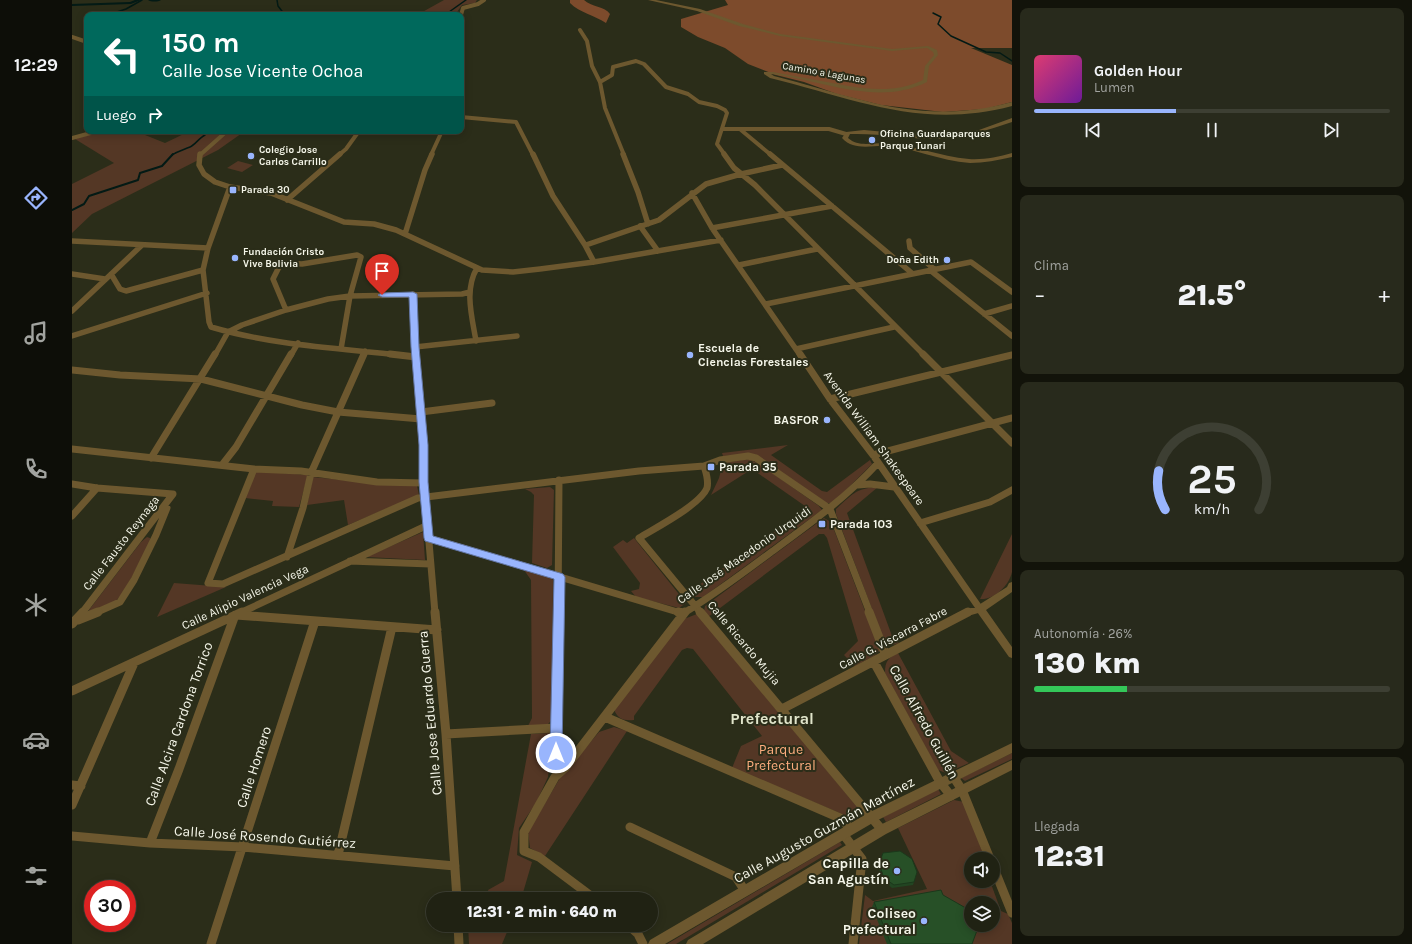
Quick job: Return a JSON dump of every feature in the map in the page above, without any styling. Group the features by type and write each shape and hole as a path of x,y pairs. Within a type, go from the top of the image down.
{"street":[{"path":"462,12 463,8 478,4 484,0"},
{"name":"Camino a Lagunas","path":"650,0 698,10 741,25 780,35 892,50 928,47 935,51 936,55 928,66 925,81 912,88 902,90 853,89 773,73 766,73 772,77 880,106 931,113 975,113 990,111 1012,104"},
{"path":"580,30 587,41 592,66 600,82 605,108 638,192 648,224"},
{"path":"72,37 84,41"},
{"path":"600,82 612,75 613,67 625,63 636,62 644,64 666,87 688,94 699,102 717,106 725,110 727,113 717,144 734,168 755,185 817,249 1012,443"},
{"path":"464,116 516,122 528,142 553,196 563,213 586,245 594,262"},
{"path":"722,129 829,129 846,134 852,132 864,132 938,137 980,131 1012,120"},
{"path":"741,130 914,274"},
{"path":"72,138 87,134"},
{"path":"223,134 200,154 199,165 204,174 214,182 230,187 271,193 344,222 374,224 396,230 482,270 513,272 594,262 721,240"},
{"path":"287,200 346,149 357,134"},
{"path":"405,234 425,170 441,134"},
{"path":"846,134 846,140 858,145 888,144 968,161 995,160 1012,155"},
{"path":"586,245 648,224 666,215 692,193 706,184 741,174 782,165"},
{"path":"230,187 208,248 203,270 207,293 209,322 211,327 228,332 298,343 416,357"},
{"name":"Avenida William Shakespeare","path":"692,193 712,228 766,304 830,399 873,455 1012,654"},
{"path":"712,228 832,206"},
{"path":"640,226 658,250"},
{"path":"72,241 208,248"},
{"path":"909,241 910,248 932,270 1012,336"},
{"path":"72,311 142,245"},
{"path":"739,265 817,249"},
{"path":"286,310 273,280 281,263 302,264 357,255 361,258 350,296 341,348"},
{"path":"766,304 971,262 1012,292"},
{"path":"476,341 470,292 472,274 478,268"},
{"path":"111,274 120,289 126,291 203,270"},
{"path":"72,274 105,279"},
{"path":"151,458 201,379 228,332 242,325 286,310 328,299 350,296 462,294 470,292"},
{"path":"72,336 207,293"},
{"path":"413,294 415,347 424,445 425,497"},
{"path":"984,314 1012,306"},
{"path":"796,349 894,326"},
{"path":"415,347 517,336"},
{"path":"222,465 236,448 298,343"},
{"path":"287,557 303,508 311,473 365,351"},
{"path":"830,399 1012,355"},
{"path":"72,370 120,375 201,379 266,396 338,412 421,416 492,403"},
{"path":"873,455 1012,418"},
{"path":"72,449 254,469 311,473 377,482 424,482"},
{"path":"254,469 208,583 223,584 418,498 559,480 668,468 704,466 720,460 752,457 830,509"},
{"name":"Calle José Macedonio Urquidi","path":"585,892 539,857 524,851 524,832 555,777 565,768 683,613 706,600 830,509 858,485 878,463"},
{"name":"Calle Ricardo Mujia","path":"704,466 708,486 705,493 640,538 882,830"},
{"path":"559,480 560,577 556,728 557,762 565,768"},
{"path":"72,484 171,497 156,535 134,580 120,602 74,622"},
{"path":"858,485 870,484 894,487"},
{"path":"72,516 97,488"},
{"path":"920,523 990,502 1012,490"},
{"name":"Calle Fausto Reynaga","path":"74,622 171,497"},
{"name":"Calle Jose Eduardo Guerra","path":"425,497 446,734 457,892"},
{"name":"Calle Alfredo Guillén","path":"830,509 885,653"},
{"name":"Calle Alipio Valencia Vega","path":"72,691 428,525"},
{"path":"429,538 683,613"},
{"path":"348,561 430,564"},
{"name":"Calle G. Viscarra Fabre","path":"782,709 874,662 885,653 969,611 980,609 1011,587"},
{"path":"235,615 437,630"},
{"name":"Calle Alcira Cardona Torrico","path":"150,843 179,769 235,615"},
{"name":"Calle Homero","path":"211,944 315,621"},
{"path":"338,856 392,627"},
{"path":"72,805 76,785 134,662"},
{"name":"Calle Alfredo Guillén","path":"874,662 940,782 950,796"},
{"path":"604,717 840,818 854,846 860,854 862,864 853,944"},
{"path":"446,734 556,728"},
{"name":"Calle Augusto Guzmán Martínez","path":"654,944 872,817 940,782 1012,748"},
{"path":"692,944 882,830 1012,765"},
{"name":"Calle Alfredo Guillén","path":"953,776 962,790 987,852"},
{"path":"630,827 736,877 745,891"},
{"name":"Calle José Rosendo Gutiérrez","path":"72,836 150,843 243,847 456,866"},
{"path":"1000,883 1012,911"},
{"path":"458,932 459,944"},
{"path":"636,932 643,944"}],"green space":[{"path":"444,0 477,0 475,3 462,5 457,12 422,12"},
{"path":"91,134 142,134 165,143 184,134 241,134 218,150 92,214 72,233 72,184 114,163 75,139"},
{"path":"238,161 253,165 242,172 227,168"},
{"path":"788,445 771,455 822,491 827,492 870,460 872,464 833,503 824,503 755,454 723,456 722,453"},
{"path":"749,459 761,465 819,506 822,510 703,597 693,597 689,592 805,510 805,506 752,469 711,495 719,478 723,463"},
{"path":"255,471 308,475 299,507 272,506 273,501 245,498"},
{"path":"313,477 417,486 419,495 348,525 344,500 307,505"},
{"path":"550,487 554,490 552,565 547,568 532,563 534,495 525,489"},
{"path":"878,487 847,513 892,636 899,643 893,645 883,638 836,514 836,509 854,493 864,489"},
{"path":"824,518 831,522 880,650 874,656 855,666 844,655 858,641 827,538 824,534 819,534 708,617 704,611 705,606"},
{"path":"423,532 425,560 366,557"},
{"path":"1012,534 1012,572 1008,582 995,595 985,599 980,599"},
{"path":"147,537 150,538 151,541 125,590 116,601 89,612 141,542"},
{"path":"634,538 686,603 679,608 636,597 631,591 639,589 640,583 613,547 623,540 627,543"},
{"path":"524,570 550,576 553,580 552,720 547,725 528,726 532,718 531,580"},
{"path":"174,583 226,587 157,617"},
{"name":"Parque Prefectural","path":"697,614 863,814 854,819 732,768 741,746 762,736 693,649 687,648 682,650 634,716 634,720 624,720 617,715 614,709 684,619"},
{"path":"898,653 951,751 969,763 946,773 938,770 885,673 888,660"},
{"path":"614,727 627,731 545,856 530,848 528,832 560,778 599,732"},
{"path":"549,733 553,738 548,777 536,803 519,828 517,855 532,862 523,892 488,892 488,890 504,881 531,734"},
{"path":"1012,753 1012,759 965,781 961,778"},
{"path":"938,789 941,794 886,822 883,817"},
{"path":"954,800 964,802 982,852 964,852 964,888 993,888 996,896 964,896 964,932 1000,932 1000,908 1001,911 1008,914 1012,923 1012,944 859,944 865,895 873,901 927,889 898,828"},
{"path":"840,842 842,845 676,944 667,944"},
{"path":"468,932 507,932 502,944 469,944"}],"shaded area":[{"path":"570,0 584,0 590,4 605,9 610,14 606,23 578,9 570,3"},
{"path":"725,0 1012,0 1012,48 971,48 1012,65 1012,102 985,109 943,112 881,105 837,94 804,82 776,75 748,64 725,48 698,37 681,27 681,19 728,5"}],"building":[{"name":"Capilla de San Agustín","path":"900,851 912,859 917,872 914,882 894,885 884,878 879,864 883,853"},
{"name":"Coliseo Prefectural","path":"941,890 943,895 964,907 964,932 976,932 972,944 891,944 874,902"}],"waterway":[{"path":"72,5 131,3 139,0"},
{"path":"117,12 142,0"},
{"path":"150,0 159,0"},
{"path":"277,0 278,6 283,12"},
{"path":"449,12 466,0"},
{"path":"933,13 941,17 938,24 951,36 986,52 1000,53 1012,61"},
{"path":"172,155 192,146 205,134"},
{"path":"72,210 84,204 89,196 138,180 140,173 162,166 172,155"}],"place":[{"name":"Oficina Guardaparques Parque Tunari","path":"872,140"},
{"name":"Colegio Jose Carlos Carrillo","path":"251,156"},
{"name":"Parada 30","path":"233,190"},
{"name":"Fundación Cristo Vive Bolivia","path":"235,258"},
{"name":"Doña Edith","path":"947,260"},
{"name":"Escuela de Ciencias Forestales","path":"690,355"},
{"name":"BASFOR","path":"827,420"},
{"name":"Parada 35","path":"711,467"},
{"name":"Parada 103","path":"822,524"},
{"name":"Capilla de San Agustín","path":"897,871"},
{"name":"Coliseo Prefectural","path":"924,921"}],"district":[{"name":"Prefectural","path":"772,718"}],"route":[{"path":"382,295 413,294 415,347 424,445 424,482 429,538 560,577 556,753"}]}
